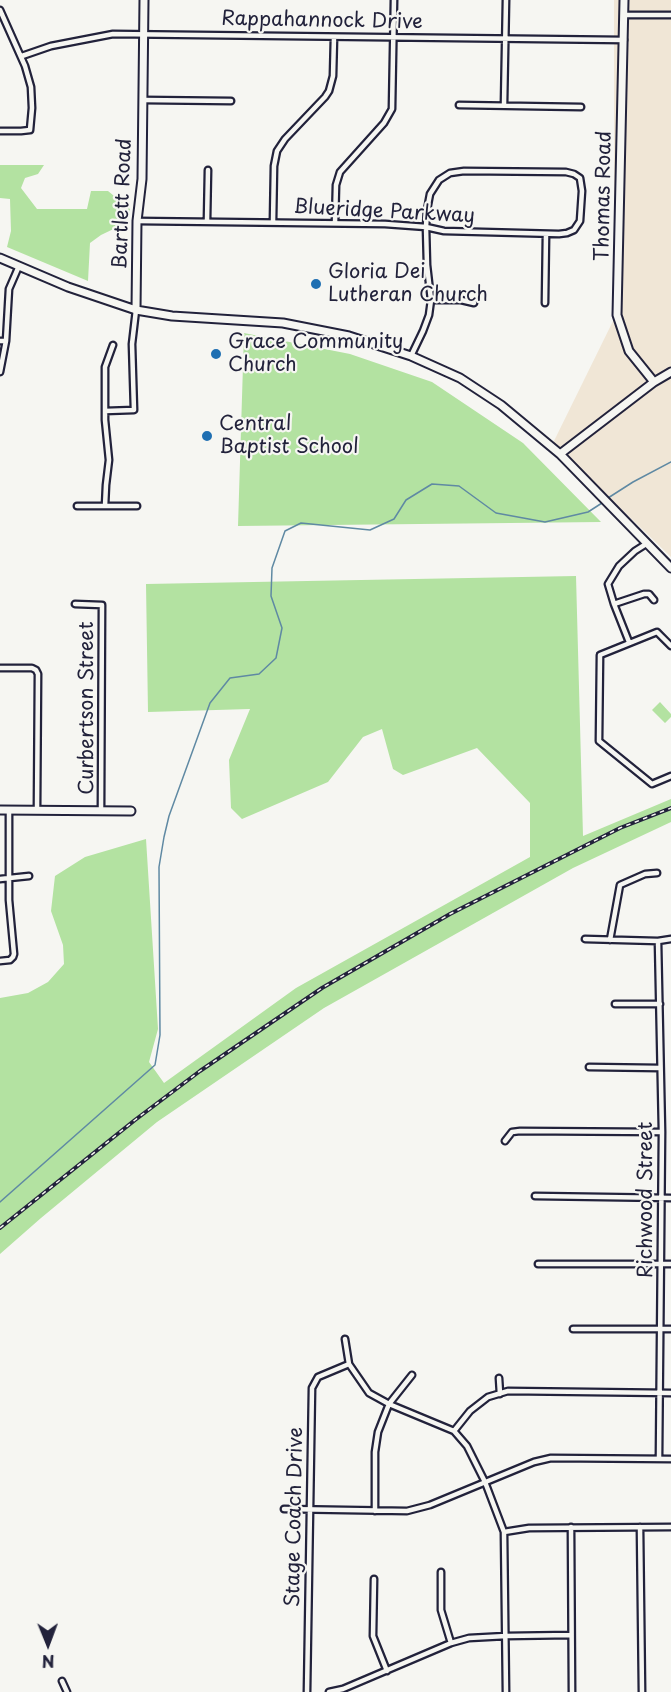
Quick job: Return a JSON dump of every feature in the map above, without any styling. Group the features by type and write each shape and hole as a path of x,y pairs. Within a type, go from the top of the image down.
{"main road":[{"name":"Bartlett Road","path":"136,310 137,221 141,189 144,0"},
{"name":"Thomas Road","path":"624,0 617,315 628,351 654,382"},
{"path":"0,258 68,287 136,310 172,316 283,323 349,336 411,356 460,378 501,405 560,454 671,568"},
{"path":"560,454 654,382 671,372"},
{"path":"0,810 131,811"}],"street":[{"path":"335,223 336,185 340,172 384,123 392,109 394,0"},
{"path":"504,105 506,0"},
{"path":"0,10 22,56 29,79 32,120 30,130 0,131"},
{"path":"624,15 671,15"},
{"name":"Rappahannock Drive","path":"22,56 51,46 113,34 624,40"},
{"path":"273,222 274,166 277,151 329,91 333,76 334,37"},
{"path":"143,100 231,101"},
{"path":"459,105 581,107"},
{"path":"207,221 208,170"},
{"name":"Blueridge Parkway","path":"137,221 385,224 426,227 444,231 567,233 578,225 581,216 580,178 566,172 464,171 450,173 433,186 426,227"},
{"path":"411,356 426,323 431,300 426,227"},
{"path":"545,303 546,234"},
{"path":"0,372 9,288 19,266"},
{"path":"431,300 461,300 474,303"},
{"name":"Bartlett Road","path":"105,411 134,410 132,344 136,310"},
{"path":"105,506 109,460 105,411 106,362 113,345"},
{"path":"77,506 136,506"},
{"path":"629,642 608,584 619,566 646,543"},
{"path":"614,604 644,594 649,594 654,600"},
{"name":"Curbertson Street","path":"75,604 102,605 101,811"},
{"path":"671,646 657,632 600,655 599,741 652,784 671,776"},
{"path":"0,668 32,668 38,675 37,810"},
{"path":"0,961 10,960 14,954 9,909 9,810"},
{"path":"610,940 620,885 645,874 657,873"},
{"path":"0,879 29,876"},
{"path":"585,939 658,941 671,939"},
{"name":"Richwood Street","path":"658,941 662,1132 659,1459"},
{"path":"615,1004 660,1004"},
{"path":"589,1067 660,1068"},
{"path":"505,1141 512,1132 520,1131 662,1132"},
{"path":"535,1196 671,1198"},
{"path":"538,1264 671,1264"},
{"path":"573,1329 671,1329"},
{"path":"345,1339 349,1364 369,1392 389,1404 454,1431 467,1446 485,1482 504,1532 506,1692"},
{"name":"Stage Coach Drive","path":"307,1692 312,1388 318,1377 349,1364"},
{"path":"375,1510 375,1452 378,1432 389,1404 412,1375"},
{"path":"499,1378 500,1394"},
{"path":"454,1431 470,1411 488,1397 507,1391 671,1393"},
{"path":"284,1509 407,1511 430,1505 534,1462 551,1458 671,1459"},
{"path":"571,1527 572,1692"},
{"path":"640,1527 642,1692"},
{"path":"504,1532 529,1528 671,1527"},
{"path":"441,1572 441,1610 451,1643"},
{"path":"374,1579 373,1636 387,1671"},
{"path":"329,1692 343,1689 451,1643 469,1638 571,1635"},
{"path":"62,1681 67,1692"}],"shaded area":[{"path":"614,0 671,0 671,557 553,443 614,319"}],"green space":[{"path":"0,165 44,165 38,174 25,178 21,188 37,209 87,209 91,191 108,191 130,209 126,223 90,243 88,281 7,247 11,231 10,199 0,198"},
{"path":"244,333 350,354 432,382 523,443 601,522 238,526"},
{"path":"576,576 583,836 671,799 671,822 573,868 324,1008 157,1122 0,1254 0,998 28,993 48,982 64,964 63,945 51,911 55,876 85,857 146,839 158,1029 149,1062 164,1083 296,988 530,857 530,803 477,748 403,775 393,769 382,729 363,737 328,782 242,819 231,808 229,760 250,709 148,712 146,584"},
{"path":"660,702 671,714 665,723 652,710"}],"waterway":[{"path":"608,498 671,462"},
{"path":"0,1202 155,1065 160,1035 159,867 169,816 210,703 230,678 259,674 276,658 282,628 271,596 272,568 285,531 301,523 370,530 394,519 406,500 432,484 459,486 496,513 545,522 588,512 602,503"}],"railway":[{"path":"0,1228 200,1071 322,988 450,914 620,828 671,808"}],"place":[{"name":"Gloria Dei Lutheran Church","path":"316,284"},
{"name":"Grace Community Church","path":"216,354"},
{"name":"Central Baptist School","path":"207,436"}]}
